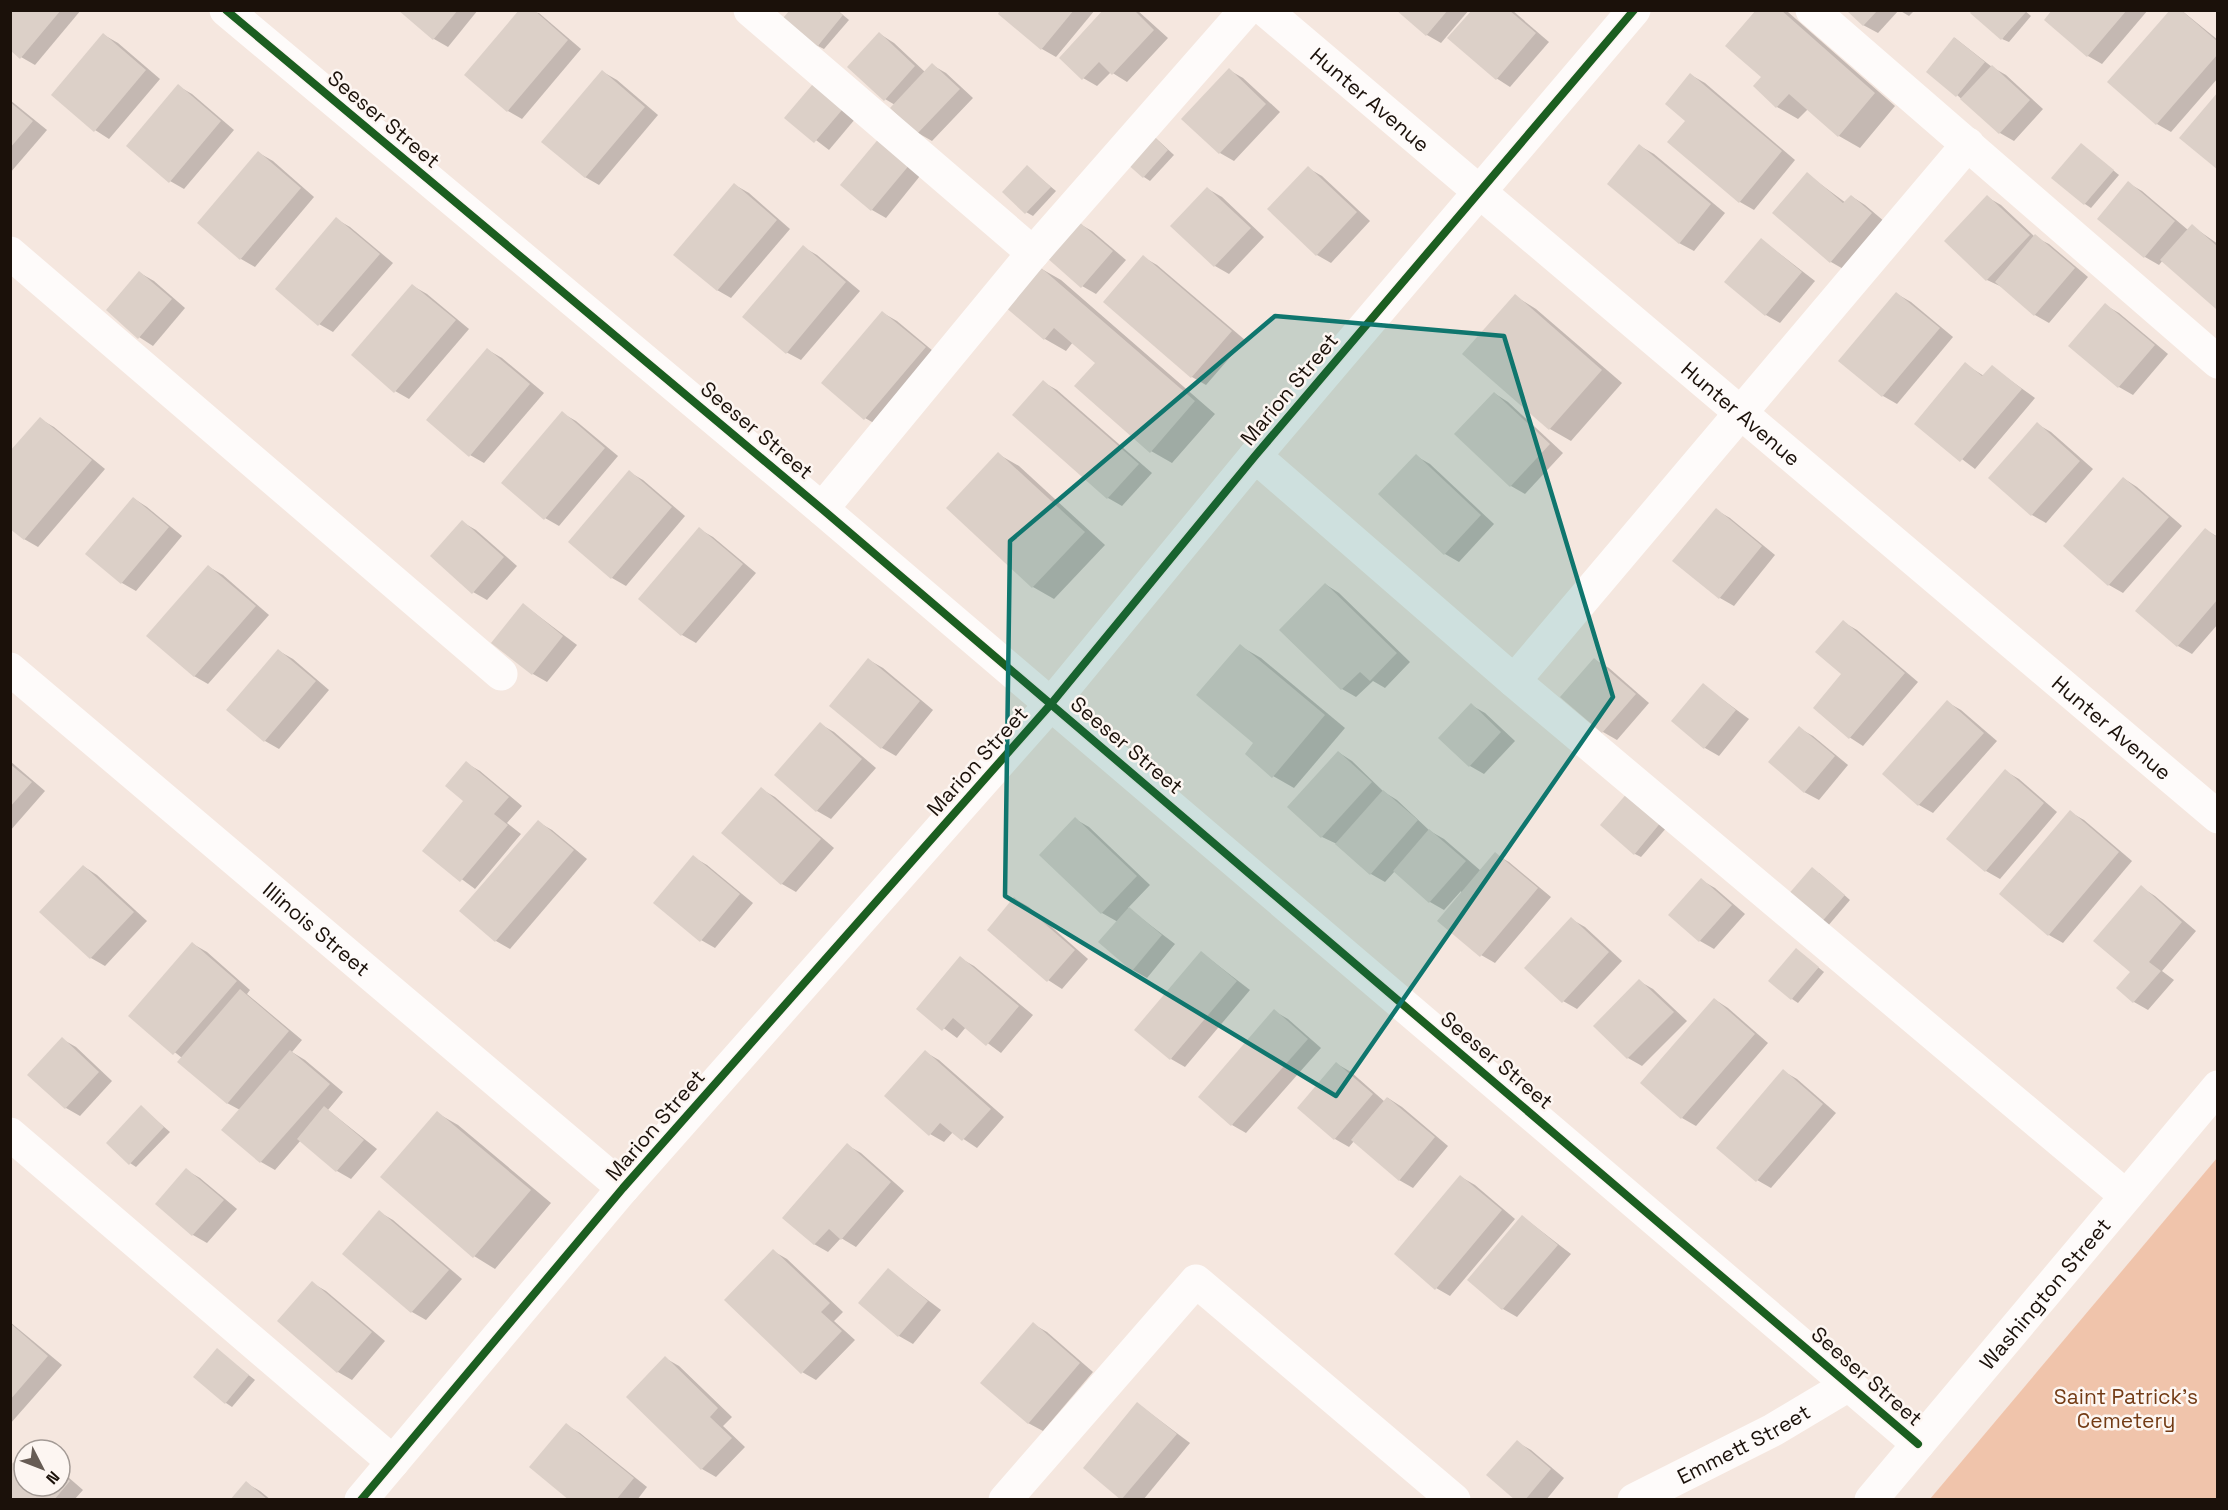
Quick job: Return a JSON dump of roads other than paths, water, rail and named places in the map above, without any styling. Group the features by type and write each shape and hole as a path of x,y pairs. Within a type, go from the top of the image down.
{"street":[{"name":"Seeser Street","path":"226,10 822,509 1918,1444"},
{"path":"750,10 1033,252"},
{"path":"822,509 1033,252 1246,10"},
{"name":"Hunter Avenue","path":"1265,10 2217,817"},
{"name":"Marion Street","path":"361,1500 623,1188 1051,705 1256,456 1634,10"},
{"path":"1812,10 2217,362"},
{"path":"1514,681 1968,144"},
{"path":"10,253 501,674"},
{"path":"1256,456 1514,681 2126,1196"},
{"name":"Illinois Street","path":"10,669 623,1188"},
{"name":"Washington Street","path":"1871,1500 2217,1087"},
{"path":"10,1134 393,1462"},
{"path":"1005,1500 1196,1281 1454,1500"},
{"name":"Emmett Street","path":"1634,1500 1773,1430 1850,1384"}],"park label":[{"name":"Saint Patrick's Cemetery","path":"2126,1408"}]}
